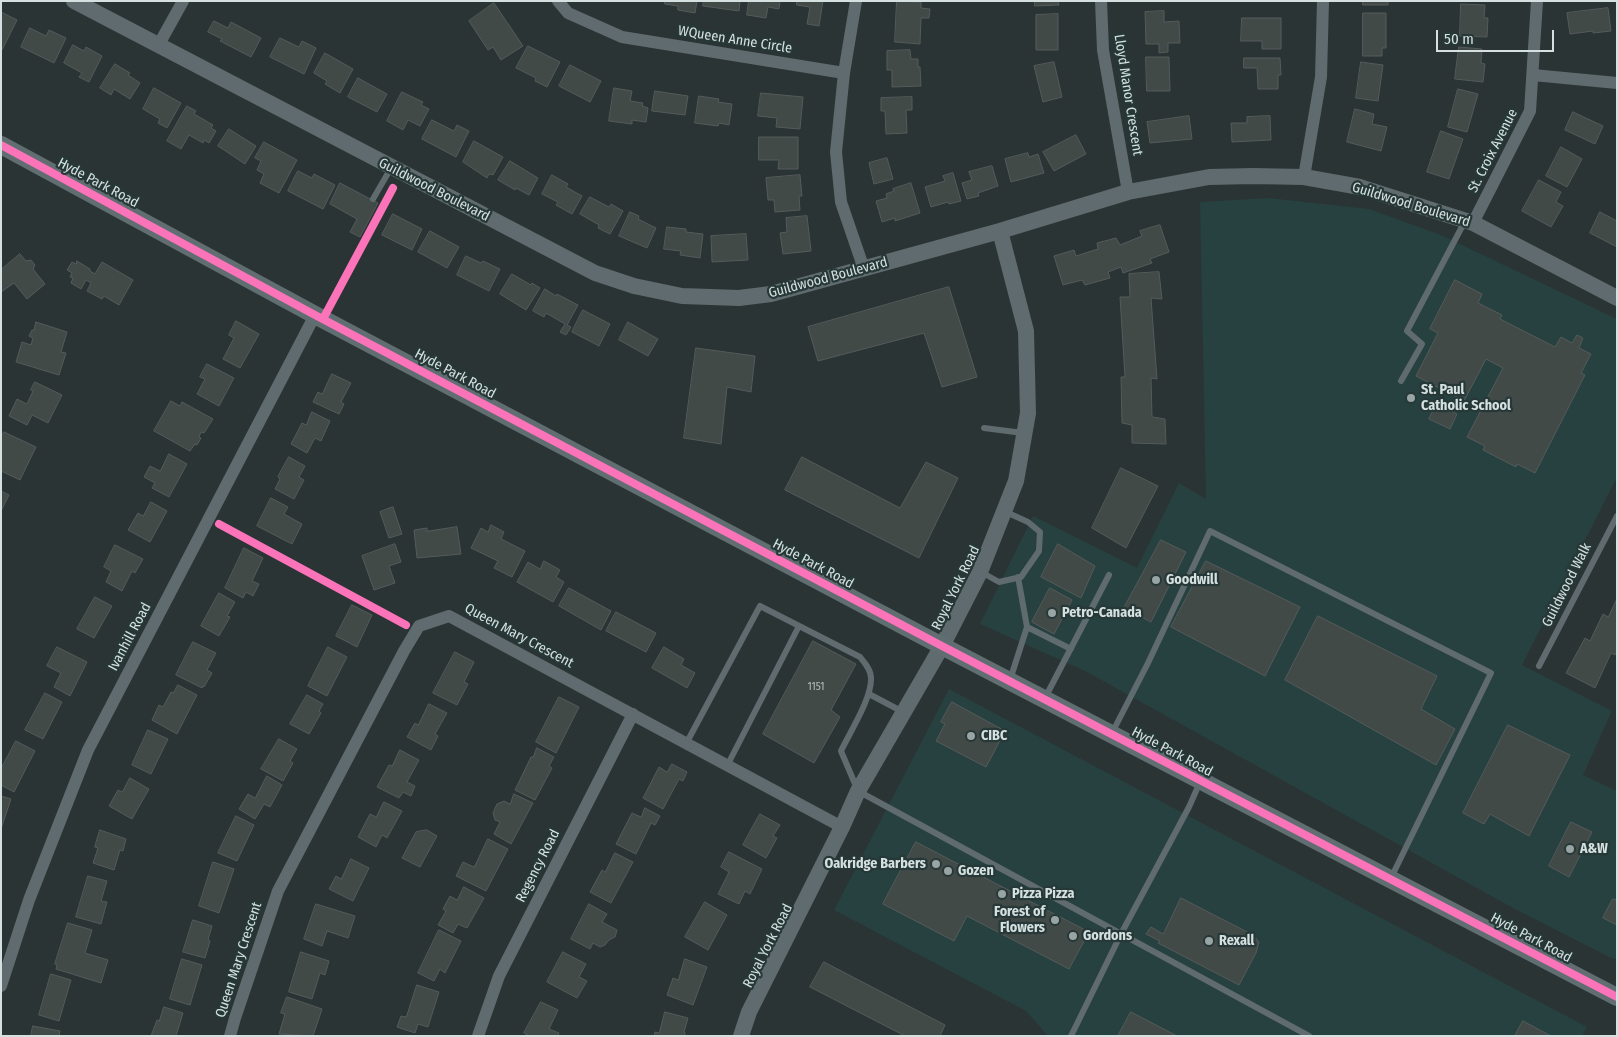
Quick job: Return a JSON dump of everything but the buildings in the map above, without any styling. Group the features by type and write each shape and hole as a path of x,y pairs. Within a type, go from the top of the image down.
{"main road":[{"name":"Hyde Park Road","path":"1,146 315,315 942,646 1617,997"}],"street":[{"name":"Guildwood Boulevard","path":"74,1 595,273 634,286 682,296 739,298 771,294 1000,232 1128,192 1209,177 1253,176 1304,177 1360,187 1469,222 1617,298"},
{"path":"158,46 183,1"},
{"name":"WQueen Anne Circle","path":"558,1 568,13 622,37 844,73"},
{"path":"856,1 844,73 836,152 841,202 864,269"},
{"name":"Lloyd Manor Crescent","path":"1101,1 1103,50 1128,192"},
{"path":"1304,177 1321,77 1323,1"},
{"name":"St. Croix Avenue","path":"1469,222 1530,111 1537,1"},
{"path":"1533,75 1617,83"},
{"name":"Royal York Road","path":"741,1036 749,1012 858,791 942,646 980,572 1016,481 1028,413 1026,330 1000,232"},
{"name":"Ivanhill Road","path":"1,986 29,900 88,750 315,315"},
{"name":"Queen Mary Crescent","path":"230,1036 278,891 419,626 449,616 842,826"},
{"name":"Regency Road","path":"478,1036 499,976 633,714"}],"lane":[{"path":"373,199 392,168"},
{"path":"1401,381 1422,344 1407,332 1469,222"},
{"path":"984,428 1024,433"},
{"path":"980,572 999,582 1022,577 1039,551 1040,532 1028,522 1004,511"},
{"name":"Guildwood Walk","path":"1539,666 1617,516"},
{"path":"1111,734 1148,663 1210,531 1491,673 1390,879"},
{"path":"1045,700 1109,575"},
{"path":"1010,681 1027,626 1018,578"},
{"path":"687,742 760,606 860,657 867,664 871,677 869,694 841,751 858,791 1309,1036"},
{"path":"728,764 799,626"},
{"path":"1027,626 1071,650"},
{"path":"869,694 904,712"},
{"path":"1071,1036 1120,934 1189,807 1200,781"}],"shaded area":[{"path":"1268,198 1369,209 1441,235 1617,319 1617,477 1522,665 1612,711 1583,775 1617,791 1617,959 1611,958 1515,909 1085,671 980,624 1033,516 1137,568 1179,483 1206,499 1200,202"},
{"path":"949,689 1587,1027 1582,1036 1048,1036 1026,1011 834,910"}],"cycle path":[{"path":"1,145 315,315 942,646 1617,997"},
{"path":"323,319 393,188"},
{"path":"219,524 406,625"}],"place":[{"name":"St. Paul Catholic School","path":"1411,398"},
{"name":"Goodwill","path":"1156,580"},
{"name":"Petro-Canada","path":"1052,613"},
{"name":"CIBC","path":"971,736"},
{"name":"A&W","path":"1570,849"},
{"name":"Oakridge Barbers","path":"936,864"},
{"name":"Gozen","path":"948,871"},
{"name":"Pizza Pizza","path":"1002,894"},
{"name":"Forest of Flowers","path":"1055,920"},
{"name":"Gordons","path":"1073,936"},
{"name":"Rexall","path":"1209,941"}]}
